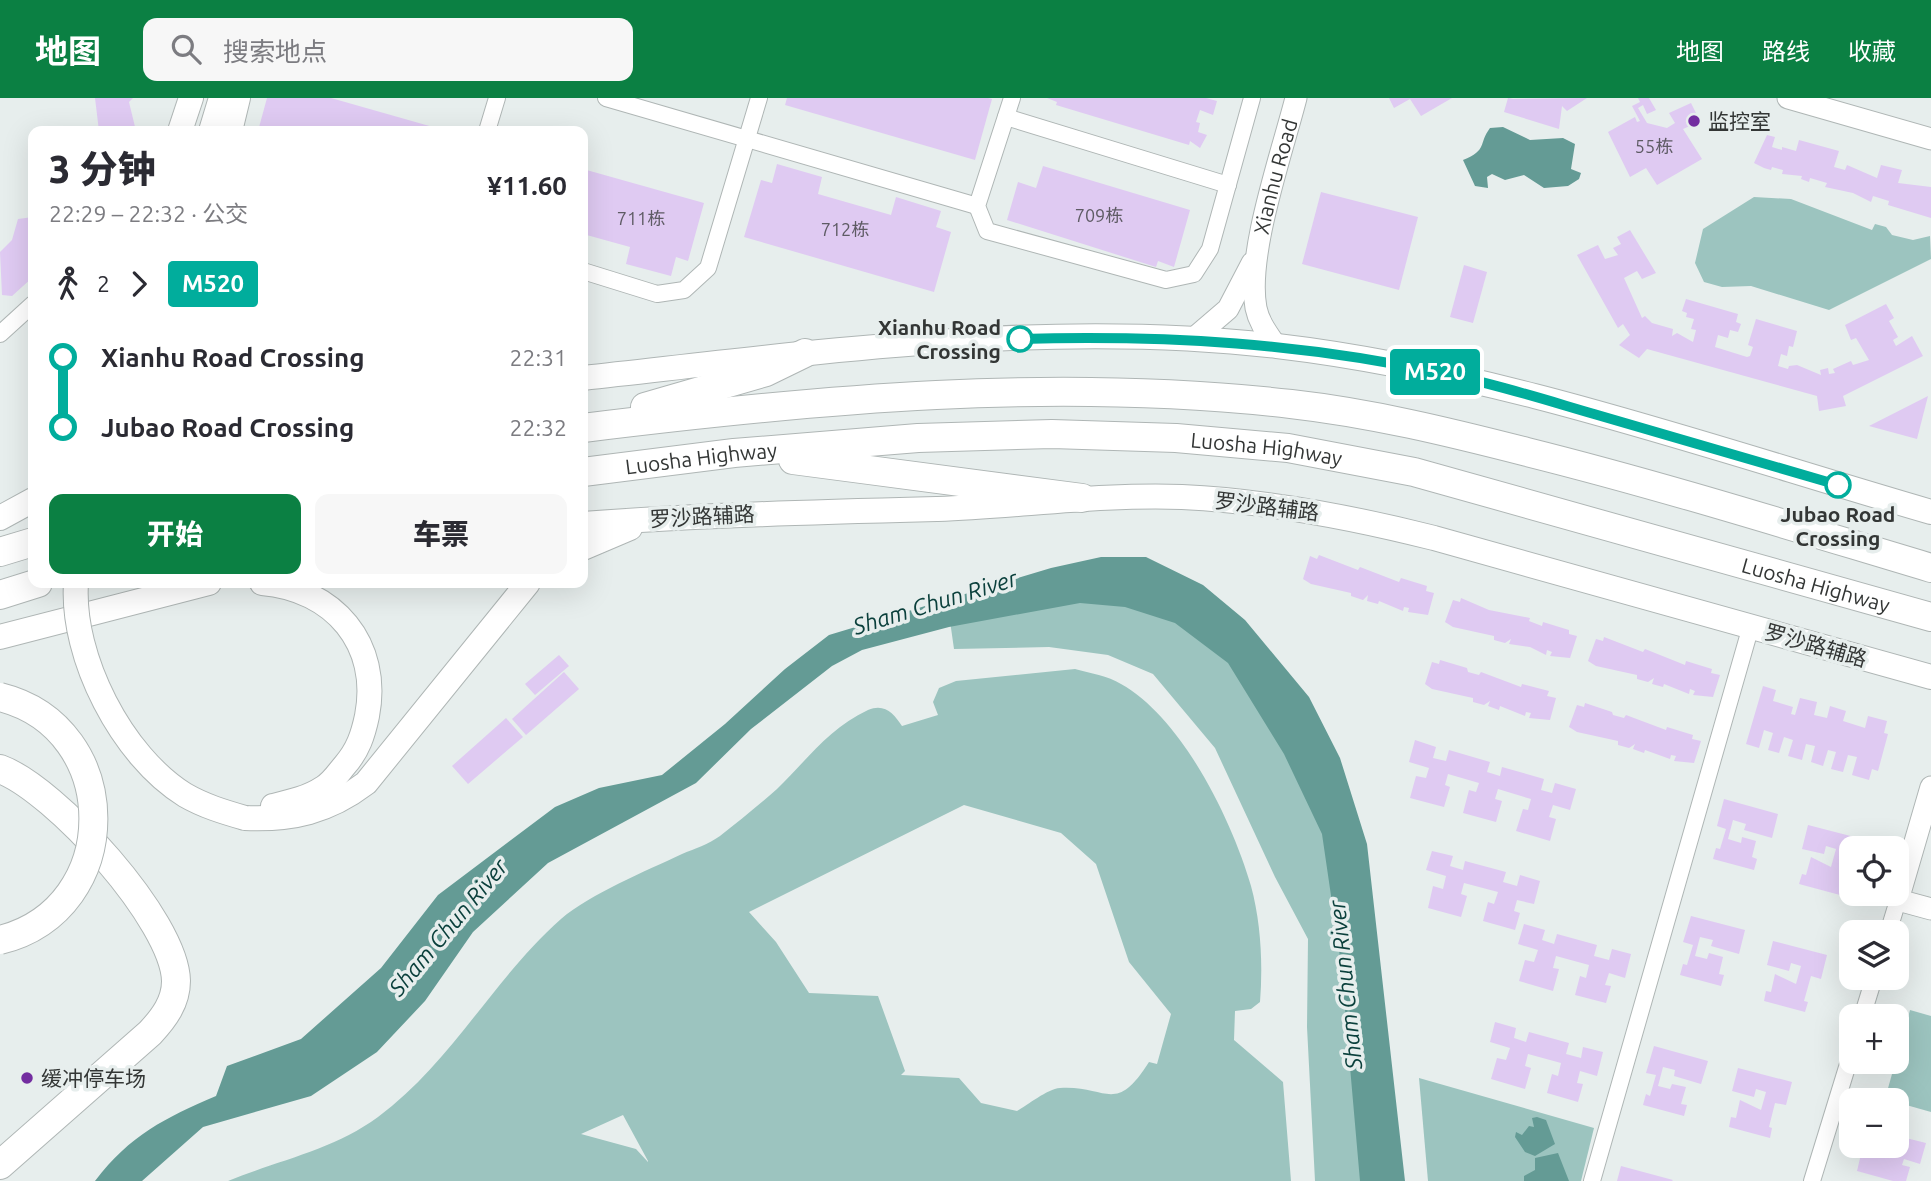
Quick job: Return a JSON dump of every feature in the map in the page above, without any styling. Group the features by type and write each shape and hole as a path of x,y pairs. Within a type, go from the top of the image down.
{"highway":[{"path":"588,425 766,372 805,353"},
{"name":"Luosha Highway","path":"588,425 734,409 915,395 1054,390 1176,394 1292,404 1421,425 1579,465 1931,568"},
{"name":"Luosha Highway","path":"588,471 734,453 919,438 1052,434 1176,438 1288,448 1414,472 1931,617"},
{"path":"734,453 1082,498"},
{"path":"0,552 28,544"},
{"path":"0,595 28,586"},
{"path":"0,697 35,712 64,735 83,766 90,786 94,822 88,858 64,903 32,927 0,940"},
{"path":"0,769 24,781 58,808 129,886 153,921 174,968 174,996 169,1010 150,1033 0,1165"}],"main road":[{"path":"182,126 191,98"},
{"path":"199,126 218,99"},
{"path":"212,126 218,99"},
{"path":"218,99 228,126"},
{"path":"588,378 805,353 1020,339 1133,336 1276,346 1377,360 1467,379 1931,512"},
{"name":"罗沙路辅路","path":"588,524 942,509 1082,498 1182,497 1267,504 1358,518 1931,677"},
{"path":"0,518 28,503"},
{"path":"588,546 653,519"},
{"path":"77,588 83,647 104,699 131,743 154,771 184,794 211,807 246,811 277,819 306,815 343,800 366,783 524,588"},
{"path":"90,588 92,617 107,672 142,734 164,760 191,782 246,811 301,799 326,787 357,750 370,700 365,663 346,622 327,605 305,591 289,588"},
{"path":"0,637 190,588"}],"street":[{"path":"489,126 497,98"},
{"path":"606,98 977,206"},
{"path":"588,272 657,293 684,290 708,268 759,98"},
{"path":"1012,98 977,206 987,231 1166,280 1194,274 1210,250 1252,98"},
{"name":"Xianhu Road","path":"1256,255 1296,98"},
{"path":"1787,98 1931,139"},
{"path":"1834,98 1931,126"},
{"path":"1006,117 1228,185"},
{"path":"1193,339 1228,309 1256,255"},
{"path":"1256,255 1256,311 1263,329 1276,346"},
{"path":"0,334 28,309"},
{"path":"1592,1181 1751,626"},
{"path":"1909,862 1931,787"},
{"path":"1909,903 1931,909"},
{"path":"1812,1181 1845,1074"}],"shaded area":[{"path":"1754,197 1791,199 1872,230 1875,224 1886,227 1892,235 1913,240 1930,236 1931,259 1829,310 1751,286 1722,287 1704,282 1695,263 1703,229"},
{"path":"1163,584 1246,650 1342,826 1382,1181 1315,1181 1307,1027 1308,939 1275,877 1215,748 1153,674 1108,655 1049,647 954,649 949,614"},
{"path":"1075,669 1099,675 1121,684 1143,700 1184,745 1218,802 1251,886 1260,944 1260,1002 1251,1009 1235,1011 1234,1040 1283,1082 1291,1181 228,1181 343,1138 378,1117 428,1071 514,968 561,919 619,884 720,836 777,789 819,745 854,717 879,708 892,714 902,726 938,715 933,702 939,688 956,681","holes":["964,805 1061,833 1096,864 1129,962 1171,1014 1157,1064 1149,1062 1137,1078 1118,1093 1060,1088 1044,1094 1017,1111 981,1103 959,1078 901,1075 905,1071 878,996 809,993 776,942 749,912","623,1115 648,1161 648,1162 636,1149 581,1134"]},
{"path":"1910,1010 1931,1016 1931,1112 1909,1106 1909,1088 1888,1088 1892,1074 1909,1074"},
{"path":"1419,1078 1594,1128 1581,1181 1428,1181"}],"water":[{"path":"1503,127 1530,140 1563,138 1575,144 1571,169 1581,173 1579,179 1568,186 1544,188 1524,175 1505,180 1492,174 1487,177 1488,188 1475,186 1463,160 1479,150 1490,128"},
{"name":"Sham Chun River","path":"1101,557 1146,557 1203,585 1245,620 1309,697 1340,758 1367,844 1405,1181 1360,1181 1341,964 1322,834 1284,754 1228,663 1175,623 1125,607 1080,603 949,627 862,650 832,666 751,729 696,783 548,863 473,932 425,1001 377,1052 311,1096 203,1127 142,1181 95,1181 135,1140 165,1120 216,1096 227,1066 301,1039 381,968 438,895 555,807 599,788 662,775 725,724 785,669 829,635 1051,568"},
{"path":"1532,1118 1546,1120 1555,1144 1535,1156 1525,1152 1515,1137 1516,1132 1522,1135 1529,1126 1534,1127"},
{"path":"1558,1153 1569,1181 1524,1181 1524,1176 1535,1170 1535,1158"}],"building":[{"path":"95,98 133,98 129,102 135,126 98,126"},
{"path":"267,98 331,98 429,126 259,126"},
{"path":"787,98 992,99 975,160 785,105"},
{"path":"1047,98 1206,98 1217,101 1213,115 1200,110 1196,122 1200,123 1198,132 1207,135 1200,148 1190,141 1189,145 1056,105 1057,102"},
{"path":"1389,98 1452,98 1421,116 1410,99 1394,108"},
{"path":"1508,98 1587,98 1567,111 1562,106 1559,129 1504,112"},
{"path":"1638,98 1649,98 1656,110 1647,114 1643,105 1638,108 1647,123 1667,128 1675,123 1669,113 1691,103 1697,115 1688,119 1692,125 1683,129 1702,159 1657,185 1646,168 1630,177 1608,132 1635,117 1637,122 1640,121 1632,106 1640,102"},
{"path":"1767,135 1775,137 1772,147 1782,150 1782,147 1796,151 1799,140 1839,151 1834,167 1845,170 1847,165 1877,178 1881,165 1902,170 1898,183 1931,187 1931,218 1888,205 1889,201 1873,196 1871,202 1853,193 1825,187 1827,183 1810,178 1809,182 1801,179 1802,176 1782,174 1783,170 1772,167 1771,170 1754,163"},
{"path":"777,164 822,177 818,194 891,215 896,197 941,211 936,227 951,232 934,292 744,237 761,180 772,183"},
{"path":"1043,166 1190,210 1174,267 1158,261 1156,267 1007,220 1018,182 1036,188"},
{"path":"588,170 704,203 688,261 676,257 671,276 626,264 630,247 588,235"},
{"path":"1321,192 1418,217 1399,290 1302,264"},
{"path":"28,218 28,282 12,296 2,295 0,252 12,240 18,219"},
{"path":"1630,230 1656,273 1642,279 1637,271 1624,278 1642,318 1645,316 1652,323 1673,329 1672,336 1677,333 1693,342 1696,330 1691,329 1694,319 1686,317 1687,313 1682,311 1686,299 1738,314 1736,322 1741,324 1738,332 1730,330 1728,338 1718,335 1715,347 1750,356 1753,347 1748,345 1756,319 1797,331 1793,347 1789,346 1787,356 1781,354 1778,366 1788,369 1789,366 1797,365 1821,375 1820,370 1828,368 1829,374 1835,373 1833,369 1851,361 1853,365 1869,360 1856,338 1851,340 1845,325 1886,304 1894,318 1889,321 1898,337 1893,340 1896,346 1912,336 1923,356 1843,396 1846,406 1819,411 1817,396 1647,349 1639,358 1619,345 1630,335 1623,324 1618,328 1577,255 1598,245 1605,259 1618,255 1613,248 1621,244 1617,237"},
{"path":"1464,265 1487,272 1473,323 1450,317"},
{"path":"1928,396 1917,439 1869,426"},
{"path":"1319,555 1399,582 1401,578 1427,586 1426,591 1434,593 1428,615 1408,612 1409,608 1404,607 1403,611 1379,601 1378,604 1367,601 1368,595 1363,600 1351,596 1351,593 1311,584 1303,579 1310,556 1317,559"},
{"path":"1461,598 1489,610 1530,618 1529,621 1542,626 1543,622 1569,630 1569,634 1577,636 1570,658 1550,656 1552,652 1547,650 1546,655 1530,647 1509,644 1511,639 1505,643 1494,640 1494,636 1453,627 1445,622 1453,600 1460,602"},
{"path":"1604,637 1685,665 1686,661 1712,669 1711,673 1720,675 1713,697 1693,695 1695,691 1690,689 1689,694 1664,684 1663,687 1652,684 1654,678 1648,682 1637,679 1637,675 1596,666 1588,661 1596,639 1603,641"},
{"path":"559,655 569,666 535,695 525,684"},
{"path":"1440,660 1467,668 1468,672 1479,675 1481,672 1521,687 1522,684 1549,691 1547,696 1556,698 1550,720 1529,718 1531,713 1526,712 1525,716 1500,706 1499,710 1488,706 1490,701 1484,705 1473,702 1473,698 1432,689 1425,684 1432,662 1439,664"},
{"path":"564,672 579,689 526,735 512,719"},
{"path":"1763,686 1776,690 1773,701 1793,707 1791,714 1795,715 1800,698 1817,702 1814,715 1827,718 1830,706 1846,711 1843,721 1865,728 1868,716 1887,721 1884,733 1888,734 1878,771 1872,769 1869,780 1852,775 1857,757 1848,755 1843,772 1831,769 1836,752 1828,750 1823,766 1811,762 1815,746 1806,744 1802,760 1788,756 1793,740 1784,737 1779,753 1768,750 1773,733 1764,730 1759,748 1746,744"},
{"path":"1585,703 1612,712 1613,715 1624,718 1626,715 1666,730 1667,727 1693,735 1692,739 1701,741 1694,763 1674,761 1676,756 1671,755 1670,759 1645,750 1644,753 1633,749 1635,744 1629,748 1618,745 1618,741 1577,732 1569,727 1577,705 1584,707"},
{"path":"506,718 523,737 468,784 452,766"},
{"path":"1415,740 1436,747 1433,758 1446,761 1449,750 1490,762 1487,772 1500,776 1502,767 1544,779 1541,790 1552,793 1555,783 1576,789 1570,810 1553,805 1549,817 1556,819 1550,841 1516,831 1523,809 1528,810 1531,799 1498,789 1495,799 1502,801 1496,822 1463,813 1469,790 1476,792 1479,783 1448,774 1445,785 1450,787 1444,807 1410,798 1416,776 1426,778 1429,768 1409,762"},
{"path":"1724,799 1778,814 1772,838 1744,830 1746,824 1733,820 1728,839 1741,843 1742,837 1756,841 1752,857 1757,859 1754,870 1713,859 1716,848 1720,849 1726,829 1717,826"},
{"path":"1808,825 1850,836 1839,836 1839,895 1799,884 1802,874 1806,875 1811,857 1831,867 1836,849 1826,846 1824,854 1802,849"},
{"path":"1432,851 1453,856 1450,866 1463,870 1465,861 1506,872 1503,882 1517,886 1520,875 1540,881 1534,904 1517,900 1514,911 1520,913 1515,930 1483,921 1488,902 1494,904 1498,892 1464,883 1461,894 1467,896 1461,917 1428,908 1433,886 1443,889 1446,876 1426,870"},
{"path":"1691,916 1745,930 1739,954 1711,946 1713,940 1700,937 1695,956 1707,959 1709,953 1723,957 1719,974 1724,975 1721,986 1680,975 1683,964 1687,965 1693,945 1683,942"},
{"path":"1524,924 1545,930 1542,940 1554,944 1557,934 1597,945 1594,956 1609,960 1612,949 1631,954 1625,978 1609,973 1605,985 1611,986 1606,1003 1575,995 1580,976 1586,978 1589,965 1556,956 1553,968 1559,969 1553,991 1519,981 1525,960 1534,962 1538,950 1518,944"},
{"path":"1773,941 1827,955 1821,979 1811,976 1804,1001 1808,1002 1805,1012 1764,1001 1766,991 1771,992 1775,974 1796,984 1801,966 1791,963 1789,971 1767,965"},
{"path":"1495,1022 1516,1028 1514,1038 1526,1042 1529,1032 1569,1043 1566,1054 1581,1058 1583,1047 1603,1052 1597,1076 1580,1071 1577,1083 1583,1084 1578,1102 1547,1093 1552,1074 1558,1076 1561,1063 1528,1054 1525,1066 1531,1068 1525,1089 1491,1079 1497,1058 1506,1060 1510,1048 1490,1042"},
{"path":"1654,1046 1708,1061 1701,1084 1674,1076 1675,1070 1663,1067 1658,1086 1670,1089 1672,1084 1686,1087 1681,1104 1687,1105 1684,1116 1643,1105 1646,1094 1650,1096 1656,1075 1646,1073"},
{"path":"1738,1068 1792,1082 1786,1105 1775,1103 1769,1127 1772,1128 1770,1138 1729,1127 1731,1117 1736,1118 1740,1100 1761,1110 1766,1092 1756,1089 1754,1097 1732,1091"},
{"path":"1909,1139 1926,1143 1920,1164 1904,1159 1902,1165 1910,1167 1906,1181 1893,1181 1857,1171 1860,1158 1909,1158"},
{"path":"1621,1166 1673,1180 1617,1181"}],"bus line":[{"name":"M520","path":"1020,339 1133,336 1193,339 1276,346 1377,360 1454,375 1507,389 1838,485"}],"place":[{"name":"监控室","path":"1694,121"},
{"name":"Xianhu Road Crossing","path":"1020,339"},
{"name":"Jubao Road Crossing","path":"1838,485"},
{"name":"缓冲停车场","path":"27,1078"}]}
